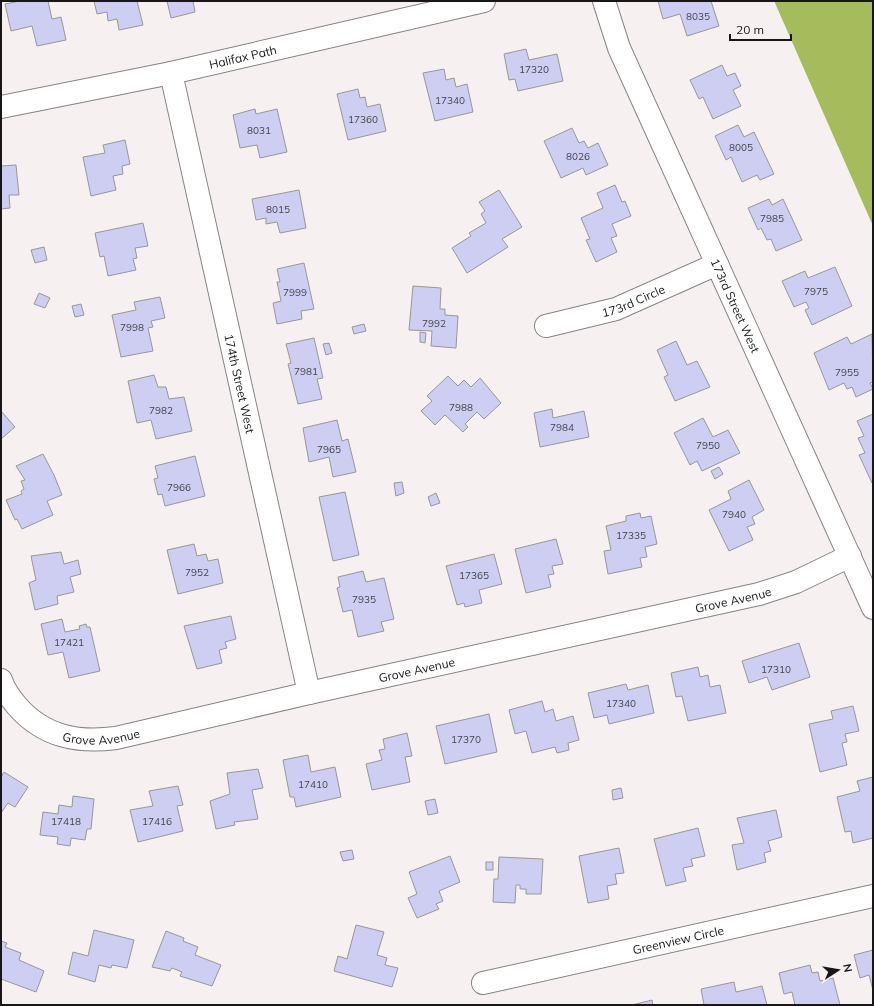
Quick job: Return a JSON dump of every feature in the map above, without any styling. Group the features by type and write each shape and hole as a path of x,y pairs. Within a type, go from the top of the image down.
{"street":[{"name":"Halifax Path","path":"1,107 171,73 484,1"},
{"name":"173rd Street West","path":"604,1 619,48 873,608"},
{"name":"174th Street West","path":"171,73 309,693"},
{"name":"173rd Circle","path":"546,326 616,309 717,264"},
{"name":"Grove Avenue","path":"1,680 12,700 24,714 41,727 57,734 75,738 96,740 116,738 309,693 759,594 796,582 850,556"},
{"name":"Greenview Circle","path":"483,983 873,896"}],"green space":[{"path":"775,1 873,1 873,226 775,3"}],"building":[{"path":"20,1 48,1 52,19 61,17 66,40 37,46 32,26 11,31 5,4"},
{"path":"94,1 137,1 143,25 119,30 117,19 108,21 107,12 97,14"},
{"path":"167,1 193,1 195,12 171,18"},
{"path":"658,1 711,1 719,26 687,36 680,14 663,19"},
{"path":"526,49 529,60 557,54 563,81 518,91 515,79 509,80 504,54"},
{"path":"722,65 727,76 735,73 741,86 733,90 741,106 713,119 703,97 699,99 690,80"},
{"path":"444,69 446,80 454,78 456,87 467,84 473,112 435,121 423,73"},
{"path":"358,89 360,98 365,97 367,107 380,104 386,131 348,140 337,94"},
{"path":"255,109 256,114 277,109 287,152 260,158 257,145 240,148 233,115"},
{"path":"738,125 744,137 754,132 774,174 760,180 757,175 742,182 731,157 726,160 715,136"},
{"path":"572,128 579,143 584,141 588,148 598,143 608,165 586,175 583,168 561,178 544,141"},
{"path":"125,140 130,164 122,166 123,174 113,176 116,190 91,196 83,157 105,153 103,145"},
{"path":"16,165 19,195 9,195 10,208 1,209 1,166"},
{"path":"615,185 622,202 625,201 631,216 612,224 617,236 611,238 617,252 596,262 586,240 590,239 581,218 603,208 597,193"},
{"path":"299,190 306,228 280,233 277,222 266,224 266,218 256,220 252,199"},
{"path":"499,190 522,227 502,239 508,247 467,273 452,248 471,236 469,233 486,223 481,214 485,211 479,202"},
{"path":"769,199 772,205 783,199 802,240 776,251 771,239 767,240 761,228 758,230 748,208"},
{"path":"143,223 148,246 135,248 137,258 133,259 136,270 108,276 104,256 100,257 95,233"},
{"path":"44,247 47,260 35,263 31,250"},
{"path":"304,263 314,309 301,311 302,319 277,324 273,303 281,301 277,282 280,282 277,269"},
{"path":"835,267 852,306 812,325 805,310 809,308 806,302 794,307 782,281 805,271 808,278"},
{"path":"413,286 441,288 440,309 445,309 445,315 458,316 456,348 431,346 432,331 409,330"},
{"path":"39,293 50,298 45,308 34,304"},
{"path":"160,297 165,318 151,321 153,327 148,328 153,351 121,357 112,315 136,310 134,302"},
{"path":"81,304 84,315 75,317 72,306"},
{"path":"364,324 366,331 354,334 352,327"},
{"path":"420,332 426,333 425,343 420,342"},
{"path":"872,334 873,382 870,383 873,389 856,397 852,387 847,389 844,383 829,390 814,353 847,337 851,344"},
{"path":"314,338 323,378 317,379 322,399 298,404 288,364 291,363 286,344"},
{"path":"676,341 687,365 697,361 710,387 675,401 664,377 668,375 657,350"},
{"path":"329,343 332,353 326,355 323,344"},
{"path":"154,375 158,387 166,387 169,399 184,397 192,431 156,439 151,420 137,423 128,381"},
{"path":"448,376 458,386 464,380 471,387 480,378 501,403 484,419 477,412 465,424 468,427 463,432 445,415 435,425 421,411 432,401 427,396"},
{"path":"552,409 553,418 584,411 589,437 540,447 534,413"},
{"path":"1,411 15,427 1,439"},
{"path":"873,414 872,483 859,455 865,453 858,438 864,436 857,421"},
{"path":"703,418 713,437 728,430 740,453 702,471 697,461 690,465 674,433"},
{"path":"337,420 342,441 348,439 356,472 333,477 329,457 309,462 303,428"},
{"path":"43,454 62,495 47,501 53,515 22,529 17,519 15,520 6,500 22,494 21,491 24,489 21,481 25,480 16,466"},
{"path":"195,456 205,496 165,506 162,494 158,495 154,479 158,478 155,466"},
{"path":"719,467 723,474 715,479 711,471"},
{"path":"749,480 764,510 752,517 755,524 747,527 753,540 729,551 709,510 731,499 728,491"},
{"path":"402,482 404,493 396,496 394,483"},
{"path":"345,492 359,555 333,561 319,497"},
{"path":"436,493 440,503 431,506 428,497"},
{"path":"640,513 641,518 651,516 657,544 645,547 647,557 640,558 642,567 608,574 604,551 611,550 606,526 626,521 626,516"},
{"path":"556,539 563,564 552,566 554,574 548,575 551,587 526,593 515,549"},
{"path":"194,544 197,556 206,554 208,561 218,559 223,583 178,594 167,550"},
{"path":"61,552 64,564 78,560 81,574 70,577 74,592 57,596 58,604 35,610 29,583 36,580 31,556"},
{"path":"494,554 502,584 479,590 482,603 465,607 464,603 457,605 446,566"},
{"path":"363,571 366,582 384,578 394,619 381,622 384,631 358,637 352,610 343,612 337,588 340,587 338,577"},
{"path":"231,616 236,639 225,642 227,648 219,650 222,663 197,669 184,626"},
{"path":"62,619 65,632 80,629 79,626 86,624 87,627 90,627 100,671 69,678 63,652 48,655 41,624"},
{"path":"799,643 810,677 772,690 767,677 749,683 742,661"},
{"path":"698,667 700,677 708,675 710,687 720,685 726,713 688,721 682,696 676,697 671,673"},
{"path":"626,684 628,690 648,685 654,713 609,724 607,715 594,718 588,693"},
{"path":"542,701 545,712 553,709 556,721 573,716 579,740 568,743 569,750 557,753 555,747 532,753 526,731 515,734 509,710"},
{"path":"853,706 859,731 845,734 847,742 842,743 847,765 820,772 809,724 833,719 831,711"},
{"path":"489,714 497,752 445,764 436,726"},
{"path":"407,733 412,756 405,757 410,782 372,790 366,764 382,760 379,750 385,749 383,739"},
{"path":"308,755 311,772 335,767 341,797 296,807 294,797 290,797 283,760"},
{"path":"258,769 263,788 252,790 258,819 234,822 235,825 216,829 210,801 230,794 227,773"},
{"path":"4,772 28,787 15,807 8,803 1,813 1,777"},
{"path":"873,777 873,838 853,843 851,831 845,832 837,797 860,791 857,781"},
{"path":"178,786 183,805 177,806 183,831 138,842 130,810 153,806 149,791"},
{"path":"621,788 623,798 613,800 612,790"},
{"path":"73,796 94,799 91,829 87,829 85,840 71,838 70,846 57,844 58,837 40,835 43,812 58,814 59,805 72,807"},
{"path":"435,799 438,813 428,815 425,801"},
{"path":"776,810 782,837 768,841 771,851 764,853 766,862 737,870 732,845 744,843 737,818"},
{"path":"698,828 705,856 691,859 693,866 683,868 686,881 666,886 654,839"},
{"path":"619,848 624,873 615,874 617,884 607,886 609,899 588,903 579,856"},
{"path":"352,850 354,859 343,861 340,852"},
{"path":"450,856 460,882 439,891 443,901 436,904 439,909 417,918 408,898 417,894 409,872"},
{"path":"499,857 543,859 541,894 526,894 526,889 520,889 520,885 516,885 515,903 493,902 494,879 498,879"},
{"path":"486,862 493,862 493,870 486,870"},
{"path":"356,925 384,932 377,955 387,958 385,965 398,968 392,987 334,971 338,956 347,959"},
{"path":"94,930 134,940 127,968 112,965 111,968 99,965 95,982 68,974 73,952 88,956"},
{"path":"166,931 184,938 183,941 198,947 195,955 221,965 212,986 180,976 182,972 172,968 170,971 152,967"},
{"path":"1,941 7,943 5,947 21,953 19,960 44,971 36,992 1,979"},
{"path":"873,950 873,990 869,975 860,978 854,955"},
{"path":"810,965 812,973 818,972 820,981 833,978 840,1005 795,1005 792,992 784,994 779,973"},
{"path":"734,982 736,992 762,986 767,1005 704,1005 701,989"},
{"path":"652,1000 653,1005 632,1005"}]}
